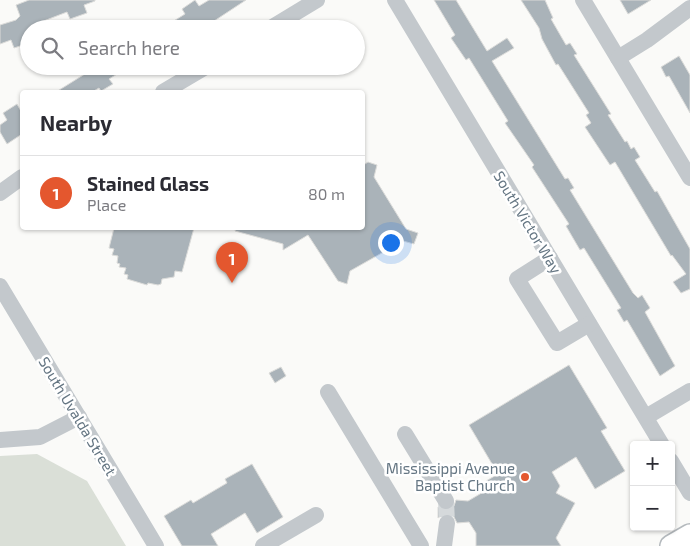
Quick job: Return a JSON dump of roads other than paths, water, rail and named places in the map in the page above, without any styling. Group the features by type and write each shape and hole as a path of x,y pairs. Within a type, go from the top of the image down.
{"main road":[{"path":"671,546 690,535"}],"street":[{"path":"284,20 317,0"},
{"name":"South Victor Way","path":"395,0 660,441"},
{"path":"583,0 690,178"},
{"path":"618,58 647,40 690,8"},
{"path":"166,90 192,75"},
{"path":"0,193 20,178"},
{"path":"550,258 517,279 556,343 589,324"},
{"name":"South Uvalda Street","path":"0,286 156,546"},
{"path":"646,417 690,391"},
{"path":"328,392 421,546"},
{"path":"0,440 40,437 79,417"},
{"path":"405,434 446,501"},
{"path":"675,468 690,493"},
{"path":"263,546 316,515"},
{"path":"444,546 447,523"}],"tunnel":[{"path":"446,501 447,523"}],"place":[{"name":"Stained Glass","path":"232,283"},
{"name":"Mississippi Avenue Baptist Church","path":"525,477"}]}
